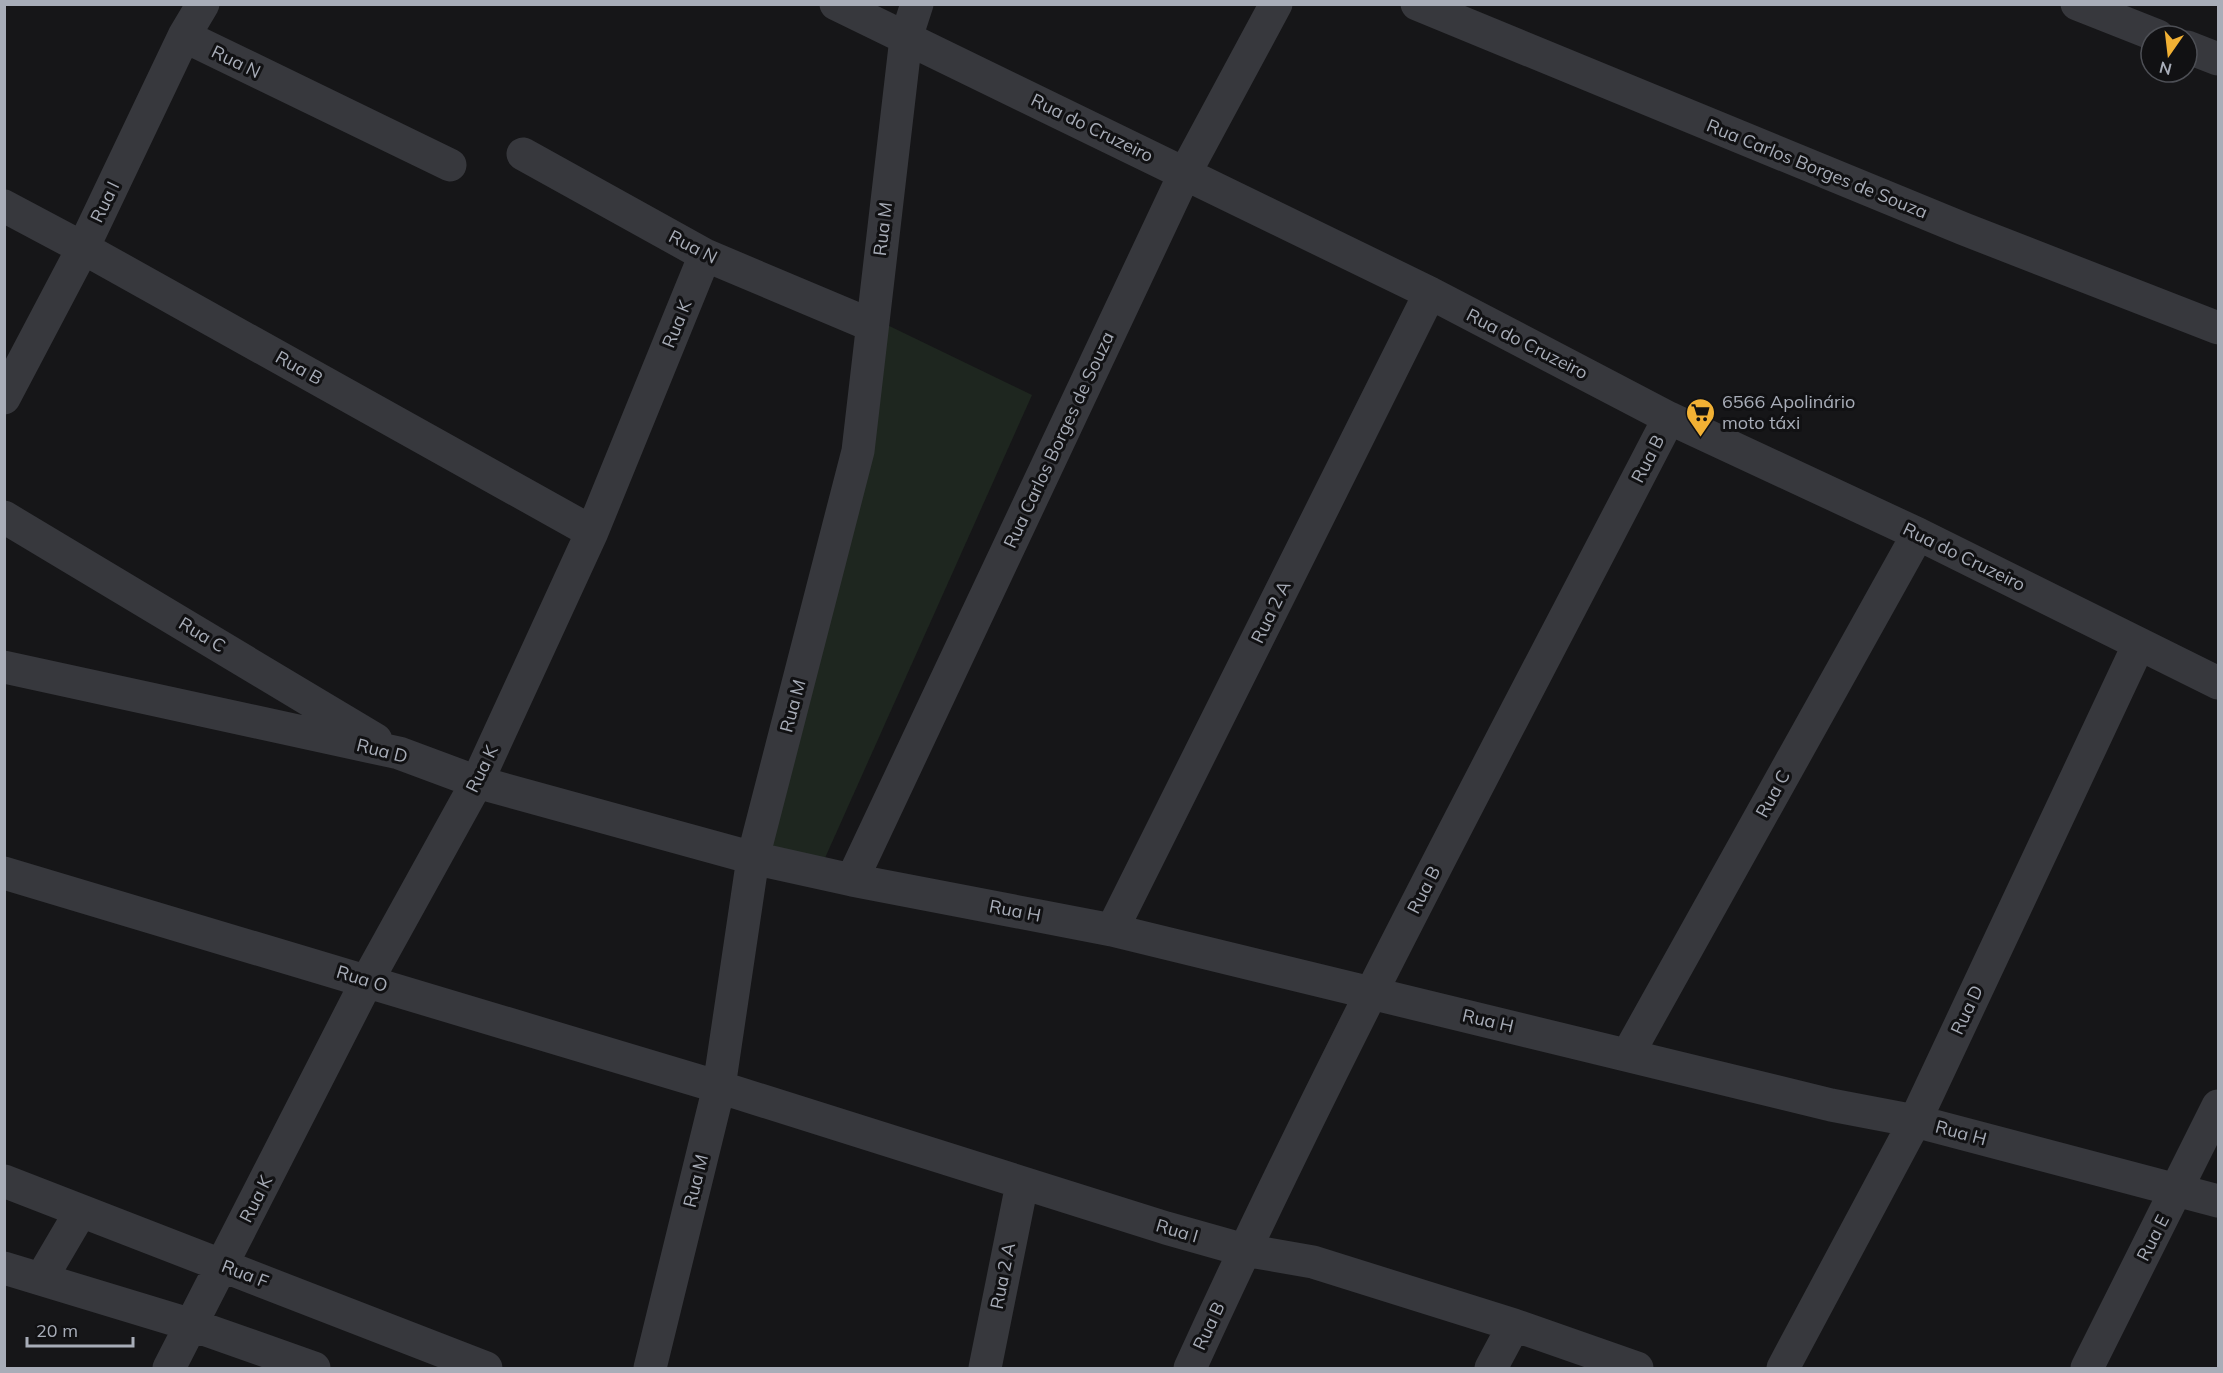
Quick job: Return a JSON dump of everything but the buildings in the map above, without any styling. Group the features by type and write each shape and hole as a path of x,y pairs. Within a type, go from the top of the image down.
{"street":[{"name":"Rua I","path":"4,398 83,248 184,36 203,4"},
{"name":"Rua do Cruzeiro","path":"836,4 1430,293 1669,418 1918,534 2218,682"},
{"name":"Rua M","path":"650,1368 719,1087 753,858 858,451 906,38 917,4"},
{"name":"Rua Carlos Borges de Souza","path":"852,880 1185,173 1276,4"},
{"name":"Rua Carlos Borges de Souza","path":"1417,4 1964,229 2218,328"},
{"path":"2077,4 2139,28"},
{"name":"Rua N","path":"184,36 450,165"},
{"path":"2199,52 2218,59"},
{"name":"Rua N","path":"523,154 705,255 871,325"},
{"name":"Rua B","path":"4,206 592,532"},
{"name":"Rua K","path":"170,1368 367,981 477,782 592,532 705,255"},
{"name":"Rua 2 A","path":"1112,930 1430,293"},
{"name":"Rua B","path":"1190,1368 1244,1250 1371,993 1669,418"},
{"name":"Rua C","path":"4,517 399,753"},
{"name":"Rua C","path":"1628,1054 1918,534"},
{"name":"Rua D","path":"1783,1368 1915,1120 2139,644"},
{"name":"Rua D","path":"4,668 399,753 477,782 753,858"},
{"name":"Rua H","path":"753,858 852,880 1112,930 1831,1105 1915,1120 2218,1202"},
{"name":"Rua O","path":"4,873 719,1087"},
{"name":"Rua I","path":"719,1087 1166,1228 1244,1250 1313,1262 1515,1325 1637,1368"},
{"name":"Rua E","path":"2087,1368 2218,1106"},
{"name":"Rua F","path":"4,1181 486,1368"},
{"name":"Rua 2 A","path":"985,1368 1022,1184"},
{"path":"41,1279 81,1211"},
{"path":"4,1268 192,1325 314,1368"},
{"path":"1491,1368 1515,1325"}],"shaded area":[{"path":"879,321 1032,395 825,858 790,861 772,845"}],"place":[{"name":"6566 Apolinário moto táxi","path":"1701,438"}]}
